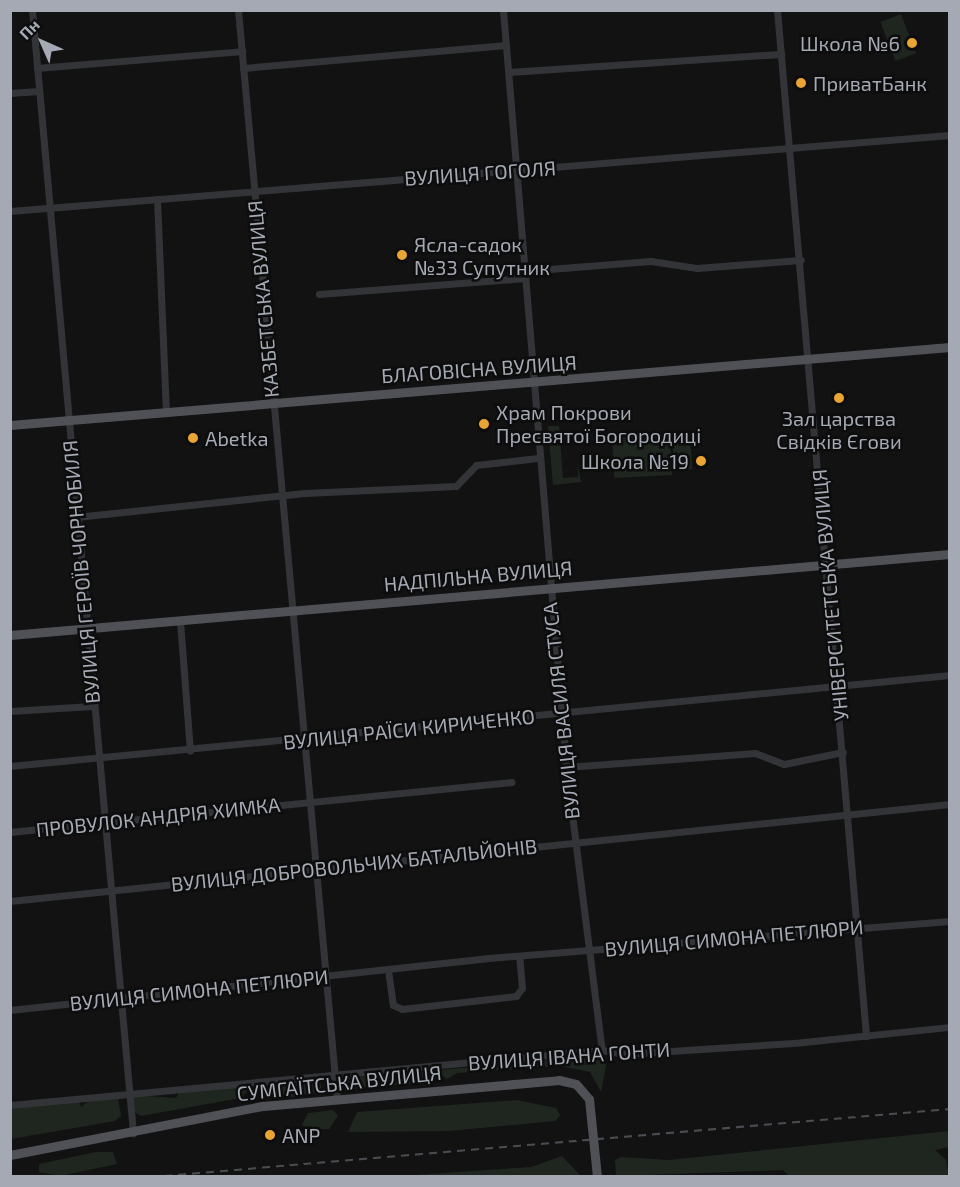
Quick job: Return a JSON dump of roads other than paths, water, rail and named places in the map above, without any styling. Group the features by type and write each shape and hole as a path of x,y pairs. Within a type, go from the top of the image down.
{"main road":[{"name":"БЛАГОВІСНА ВУЛИЦЯ","path":"10,424 810,361 950,347"},
{"name":"НАДПІЛЬНА ВУЛИЦЯ","path":"10,635 950,554"},
{"name":"СУМГАЇТСЬКА ВУЛИЦЯ","path":"10,1155 133,1133 240,1110 337,1099 569,1081 589,1100 597,1176"}],"street":[{"name":"ВУЛИЦЯ ГЕРОЇВ ЧОРНОБИЛЯ","path":"32,10 102,823 133,1133"},
{"name":"КАЗБЕТСЬКА ВУЛИЦЯ","path":"238,10 300,739 337,1099"},
{"name":"ВУЛИЦЯ ВАСИЛЯ СТУСА","path":"504,10 549,588 566,767 602,1050"},
{"name":"УНІВЕРСИТЕТСЬКА ВУЛИЦЯ","path":"777,10 839,688 866,1036"},
{"path":"243,68 506,45"},
{"path":"37,68 242,51"},
{"path":"509,72 781,54"},
{"path":"10,93 39,91"},
{"name":"ВУЛИЦЯ ГОГОЛЯ","path":"10,212 950,135"},
{"path":"157,199 166,412"},
{"path":"319,294 651,261 698,268 801,260"},
{"path":"76,517 281,496 460,485 476,465 538,459"},
{"path":"180,621 190,751"},
{"name":"ВУЛИЦЯ РАЇСИ КИРИЧЕНКО","path":"10,766 190,751 561,712 839,688 950,675"},
{"path":"10,711 92,706"},
{"path":"566,767 755,753 784,764 843,752"},
{"path":"306,803 512,782"},
{"name":"ПРОВУЛОК АНДРІЯ ХИМКА","path":"10,832 306,803"},
{"name":"ВУЛИЦЯ ДОБРОВОЛЬЧИХ БАТАЛЬЙОНІВ","path":"10,901 575,840 950,804"},
{"name":"ВУЛИЦЯ СИМОНА ПЕТЛЮРИ","path":"10,1010 519,956 950,921"},
{"path":"388,970 393,1005 402,1009 516,996 522,988 519,956"},
{"name":"ВУЛИЦЯ ІВАНА ГОНТИ","path":"10,1105 602,1050 624,1054 866,1036 950,1027"}],"railway":[{"path":"164,1176 950,1109"}],"place":[{"name":"Школа №6","path":"912,43"},
{"name":"ПриватБанк","path":"801,83"},
{"name":"Ясла-садок №33 Супутник","path":"402,255"},
{"name":"Зал царства Свідків Єгови","path":"839,398"},
{"name":"Храм Покрови Пресвятої Богородиці","path":"484,424"},
{"name":"Abetka","path":"193,438"},
{"name":"Школа №19","path":"701,461"},
{"name":"ANP","path":"270,1135"}]}
